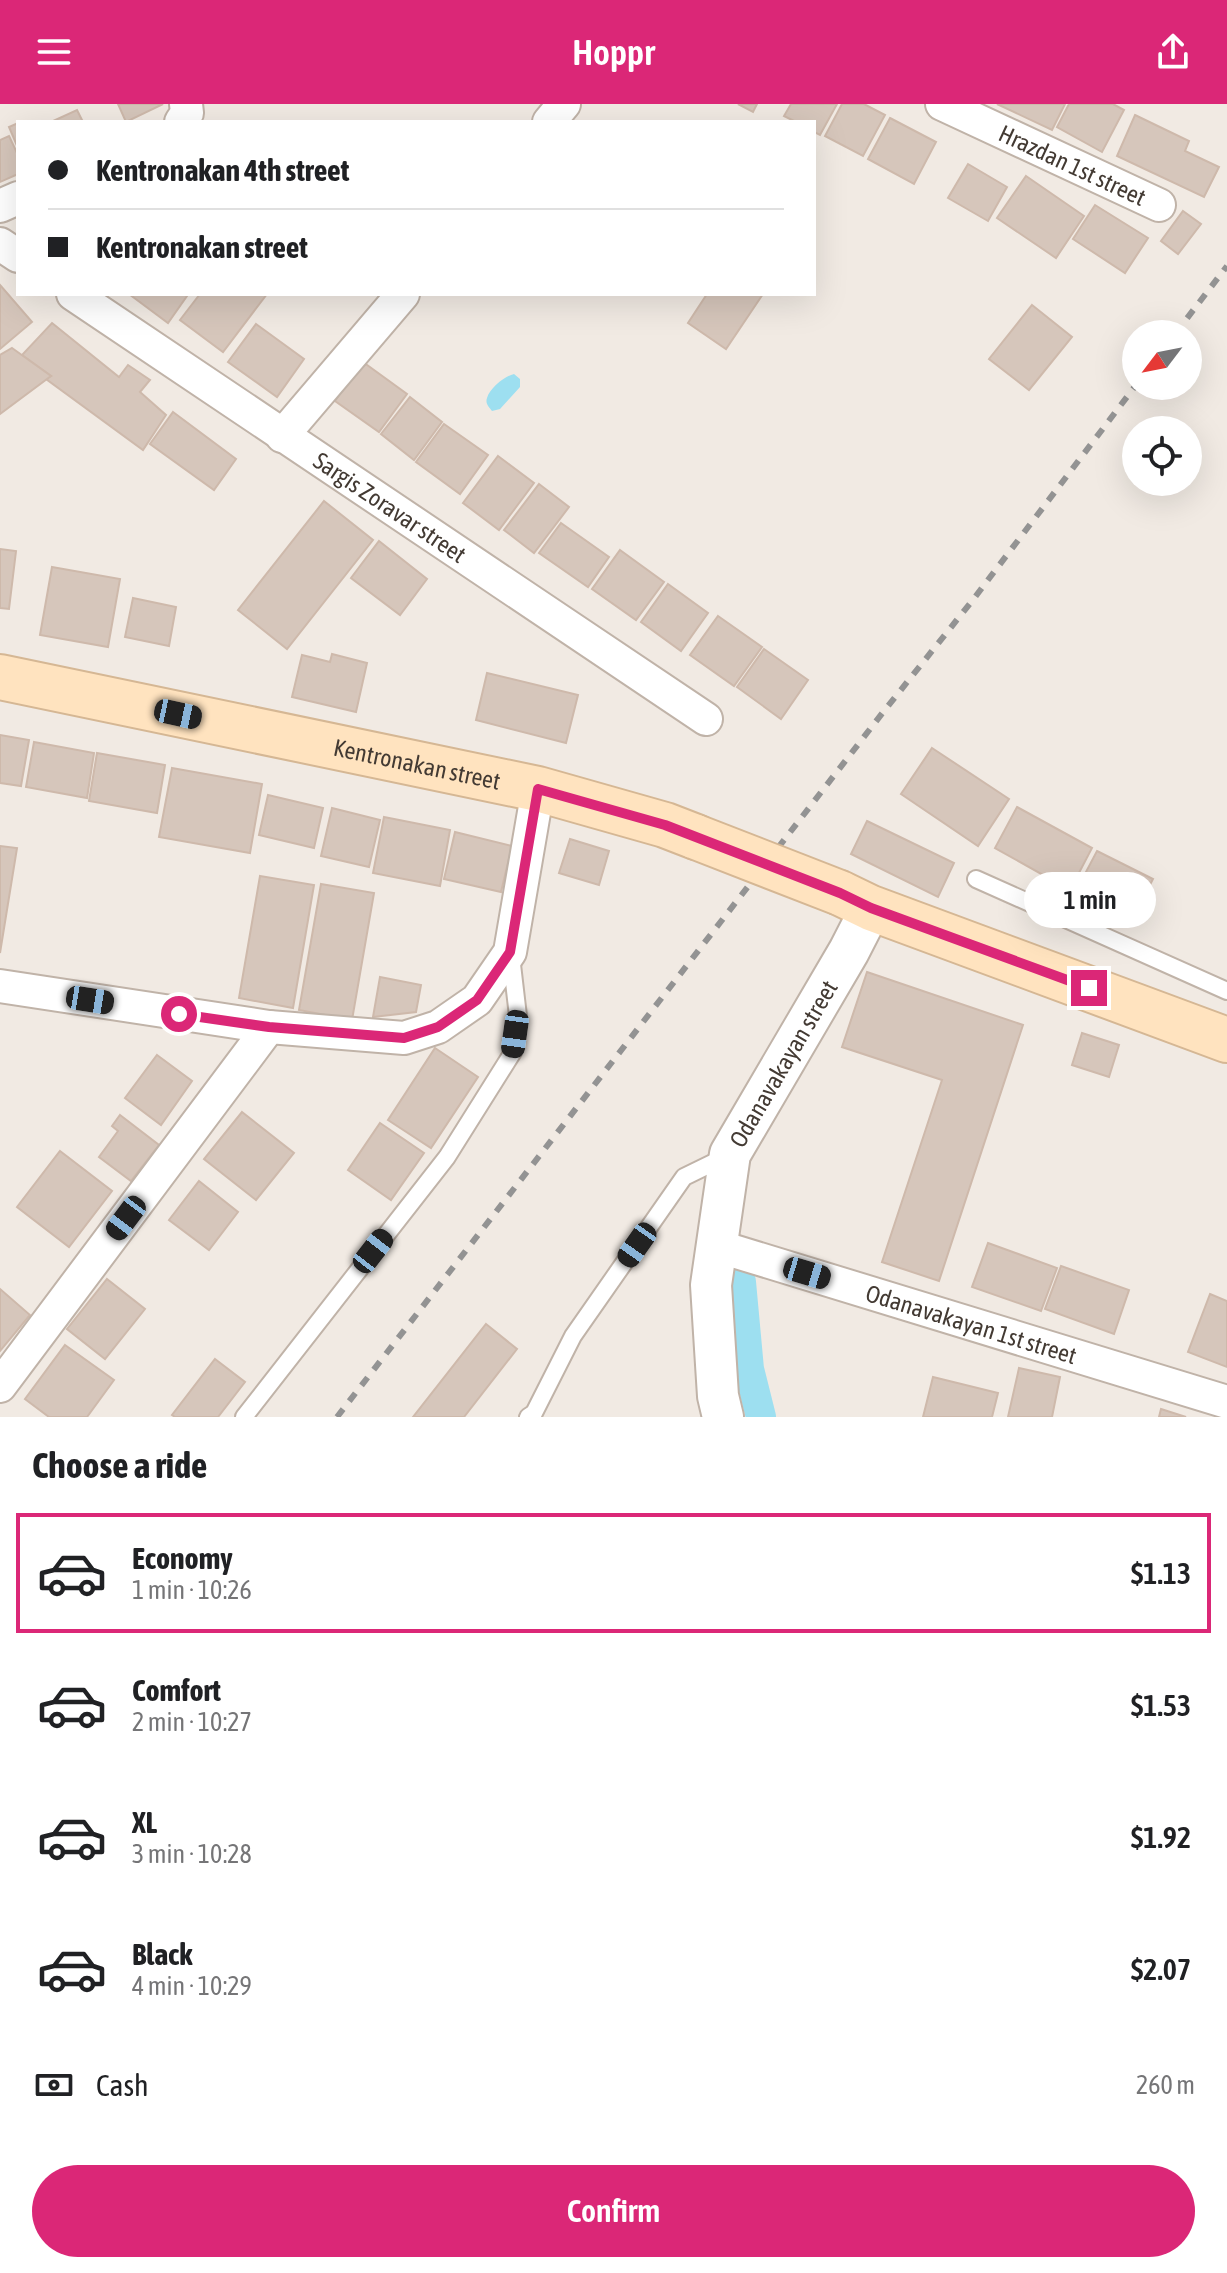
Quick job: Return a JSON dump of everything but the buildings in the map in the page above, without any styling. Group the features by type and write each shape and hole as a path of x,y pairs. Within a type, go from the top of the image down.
{"main road":[{"name":"Kentronakan street","path":"0,677 538,789 665,825 1227,1040"}],"street":[{"path":"551,120 564,104"},
{"name":"Hrazdan 1st street","path":"942,104 1159,205"},
{"name":"Sargis Zoravar street","path":"76,296 706,719"},
{"path":"282,436 401,296"},
{"path":"0,986 269,1027 404,1038 438,1027 477,1000 510,952 538,789"},
{"name":"Odanavakayan street","path":"723,1417 718,1396 711,1285 730,1154 849,951 855,900"},
{"path":"0,1386 269,1027"},
{"name":"Odanavakayan 1st street","path":"717,1246 1227,1402"}],"lane":[{"path":"976,879 1227,991"},
{"path":"244,1417 447,1157 513,1052 518,1016 510,952"},
{"path":"533,1416 573,1336 684,1177 730,1154"}],"water":[{"path":"514,374 520,379 520,387 500,409 492,411 487,402 489,394 498,383"}],"waterway":[{"path":"741,1282 749,1369 761,1417"}],"railway":[{"path":"1186,320 1227,266"},
{"path":"337,1417 972,601 1125,400"}],"route":[{"path":"179,1014 269,1027 404,1038 438,1027 477,1000 510,952 538,789 665,825 871,908 1089,988"}]}
